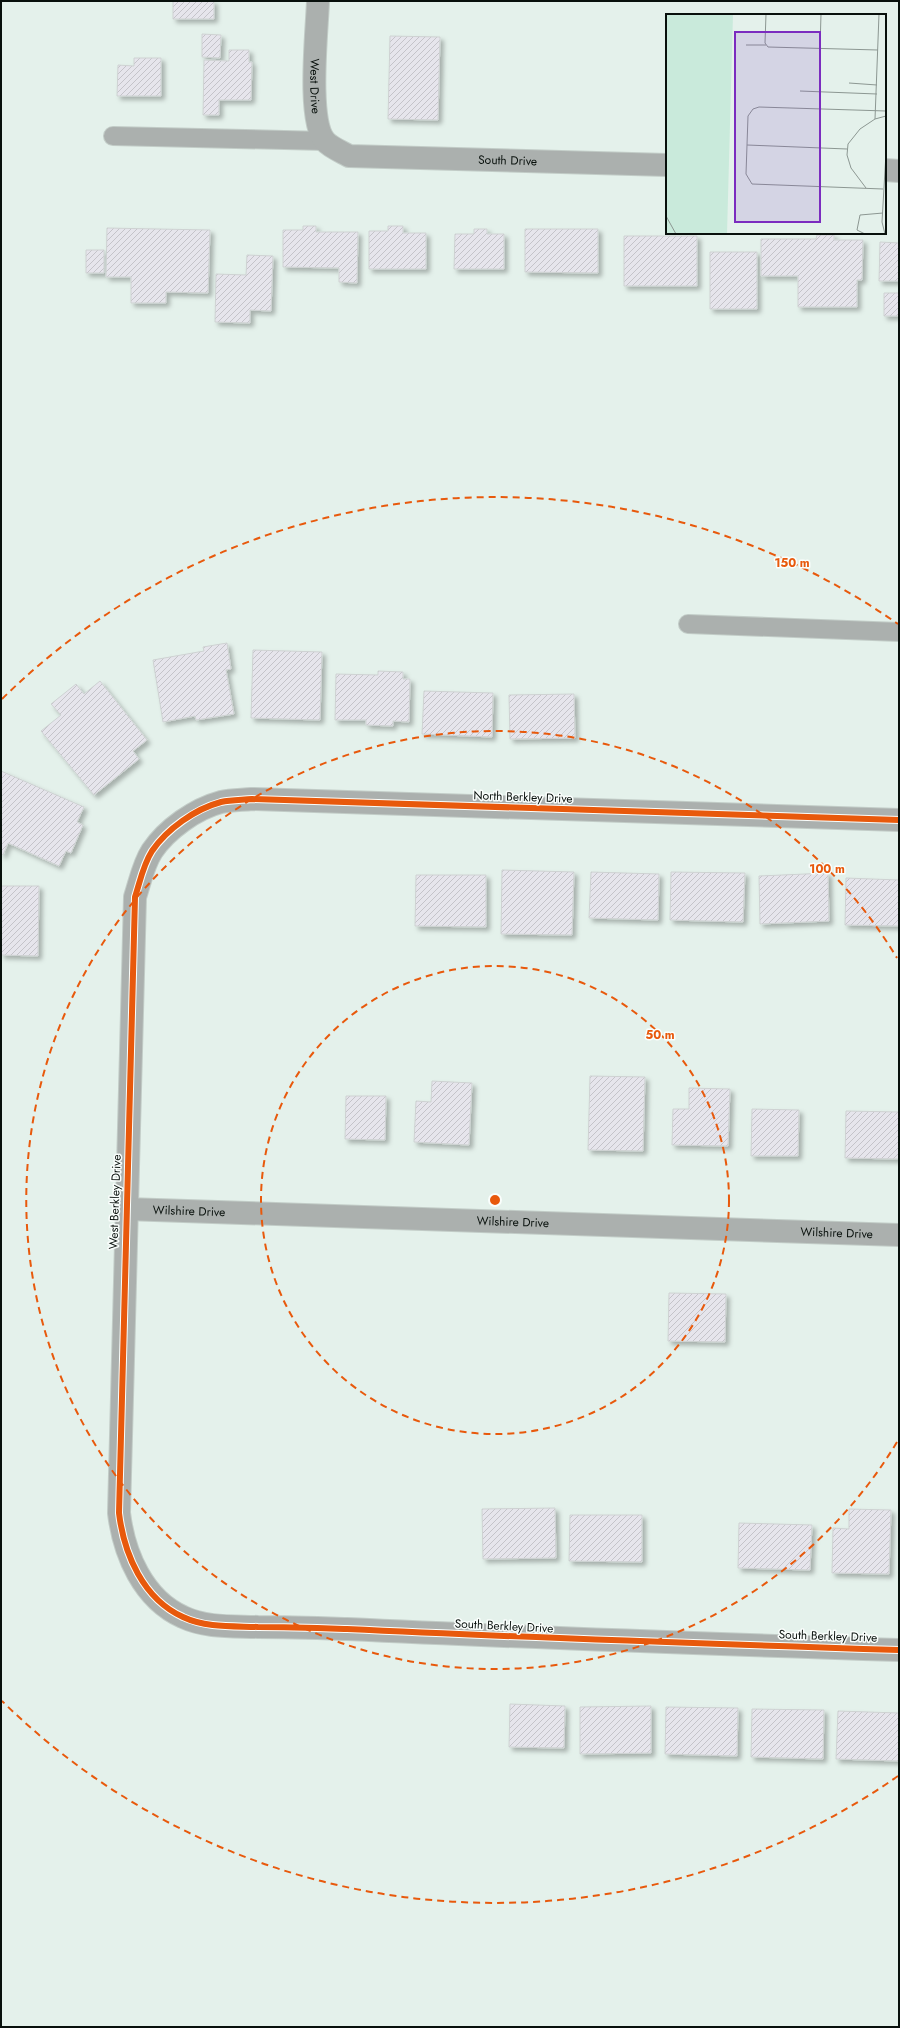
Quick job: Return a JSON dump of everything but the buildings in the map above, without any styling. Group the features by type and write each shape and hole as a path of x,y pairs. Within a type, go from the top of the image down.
{"street":[{"name":"West Drive","path":"318,1 315,116 325,141"},
{"name":"South Drive","path":"325,141 349,156 666,165"},
{"path":"886,170 899,171"},
{"name":"North Berkley Drive","path":"160,843 189,816 221,802 252,798 899,820"},
{"name":"West Berkley Drive","path":"132,1565 122,1536 119,1513 135,897 143,870 152,851 160,843"},
{"name":"Wilshire Drive","path":"126,1209 899,1234"},
{"name":"South Berkley Drive","path":"132,1565 140,1577 169,1610 184,1618 215,1626 327,1628 544,1639 899,1650"}],"lane":[{"path":"113,136 325,141"},
{"path":"688,624 899,632"}],"cycle path":[{"path":"899,820 252,799 225,801 211,805 182,821 165,835 149,856 135,897 119,1513 125,1544 138,1574 146,1587 169,1609 192,1621 210,1625 899,1650"}]}
